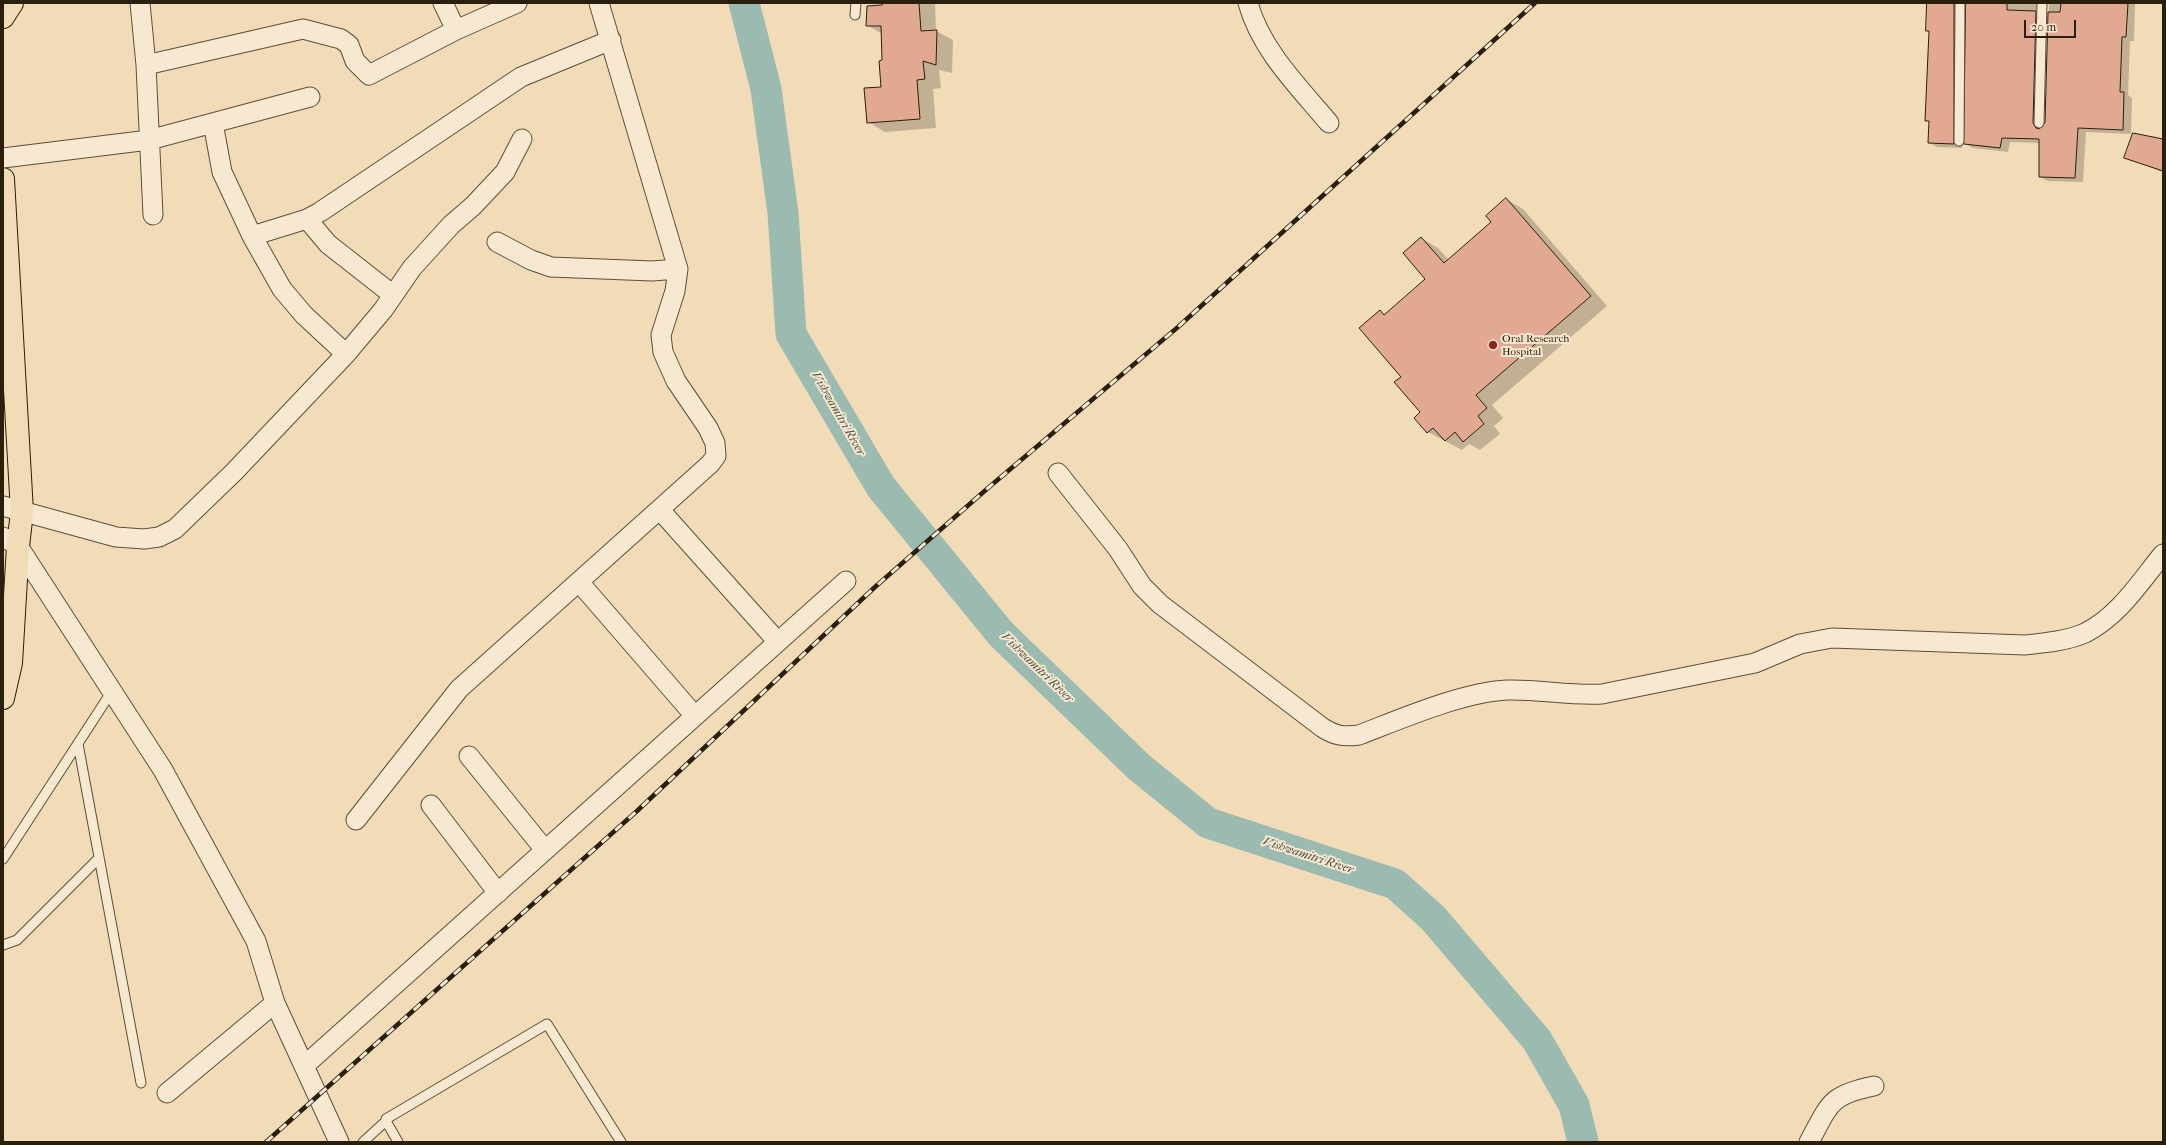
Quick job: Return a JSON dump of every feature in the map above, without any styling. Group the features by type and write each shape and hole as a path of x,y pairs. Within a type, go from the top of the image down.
{"main road":[{"path":"3,5 11,3"},
{"path":"3,17 11,3"},
{"path":"3,179 13,509 11,542 11,663 3,698"}],"street":[{"path":"140,3 146,65 153,215"},
{"path":"443,3 456,30"},
{"path":"146,65 303,29 341,39 350,46 355,61 369,75 456,30 517,3"},
{"path":"356,820 459,689 660,510 710,464 716,456 715,443 708,428 676,381 663,352 661,335 675,291 678,269 600,3"},
{"path":"1248,3 1254,24 1267,48 1329,123"},
{"path":"252,236 307,219 332,204 521,77 611,40"},
{"path":"3,158 150,140 310,97"},
{"path":"213,123 222,172 252,236 282,289 304,316 346,354"},
{"path":"13,509 116,537 144,539 159,537 175,529 234,472 346,354 393,295 412,268 451,225 473,206 505,172 522,139"},
{"path":"307,219 319,236 328,244 393,295"},
{"path":"497,242 531,260 551,267 652,271 678,269"},
{"path":"1058,474 1118,548 1142,586 1160,604 1323,728 1333,735 1344,737 1359,736 1463,698 1481,694 1508,690 1583,695 1602,694 1755,663 1787,648 1816,640 1832,638 2025,645 2047,643 2085,633 2103,622 2121,606 2163,554"},
{"path":"660,510 778,642"},
{"path":"11,542 112,690 163,770 256,941 275,1003 339,1142"},
{"path":"304,1066 846,581"},
{"path":"579,582 695,716"},
{"path":"469,756 545,850"},
{"path":"431,805 498,893"},
{"path":"167,1093 275,1003"},
{"path":"1809,1142 1824,1113 1840,1095 1874,1086"}],"lane":[{"path":"855,15 856,3"},
{"path":"1959,140 1960,3"},
{"path":"2039,123 2042,3"},
{"path":"3,859 112,690"},
{"path":"78,744 141,1083"},
{"path":"3,945 17,940 99,858"},
{"path":"363,1142 386,1121 547,1024 621,1142"},
{"path":"386,1121 398,1142"}],"building":[{"path":"882,3 919,3 921,31 937,30 936,65 923,61 925,79 917,80 920,119 867,123 864,88 881,87 879,61 882,60 881,26 866,26 867,6 882,5"},
{"path":"1927,3 1954,3 1954,144 1928,143 1929,121 1925,121 1929,31 1926,31"},
{"path":"1966,3 2007,3 2007,10 2036,11 2033,123 2036,128 2039,129 2045,123 2048,12 2060,12 2061,3 2128,3 2126,37 2122,37 2120,92 2124,92 2123,130 2078,128 2075,178 2039,177 2039,139 2002,138 2000,148 1964,144"},
{"path":"2133,133 2163,139 2163,171 2124,158"},
{"path":"1506,198 1591,296 1476,395 1487,408 1478,416 1484,424 1463,442 1455,432 1445,441 1433,428 1427,433 1414,418 1420,412 1394,382 1401,377 1359,328 1380,310 1384,315 1425,279 1403,253 1421,237 1444,263 1491,222 1486,216"}],"waterway":[{"name":"Vishwamitri River","path":"744,3 766,89 783,213 791,334 881,487 1001,634 1139,767 1208,823 1395,884 1433,918 1537,1040 1574,1105 1583,1142"}],"railway":[{"path":"266,1142 637,811 875,587 988,488 1178,327 1535,3"}],"place":[{"name":"Oral Research Hospital","path":"1493,345"}]}
